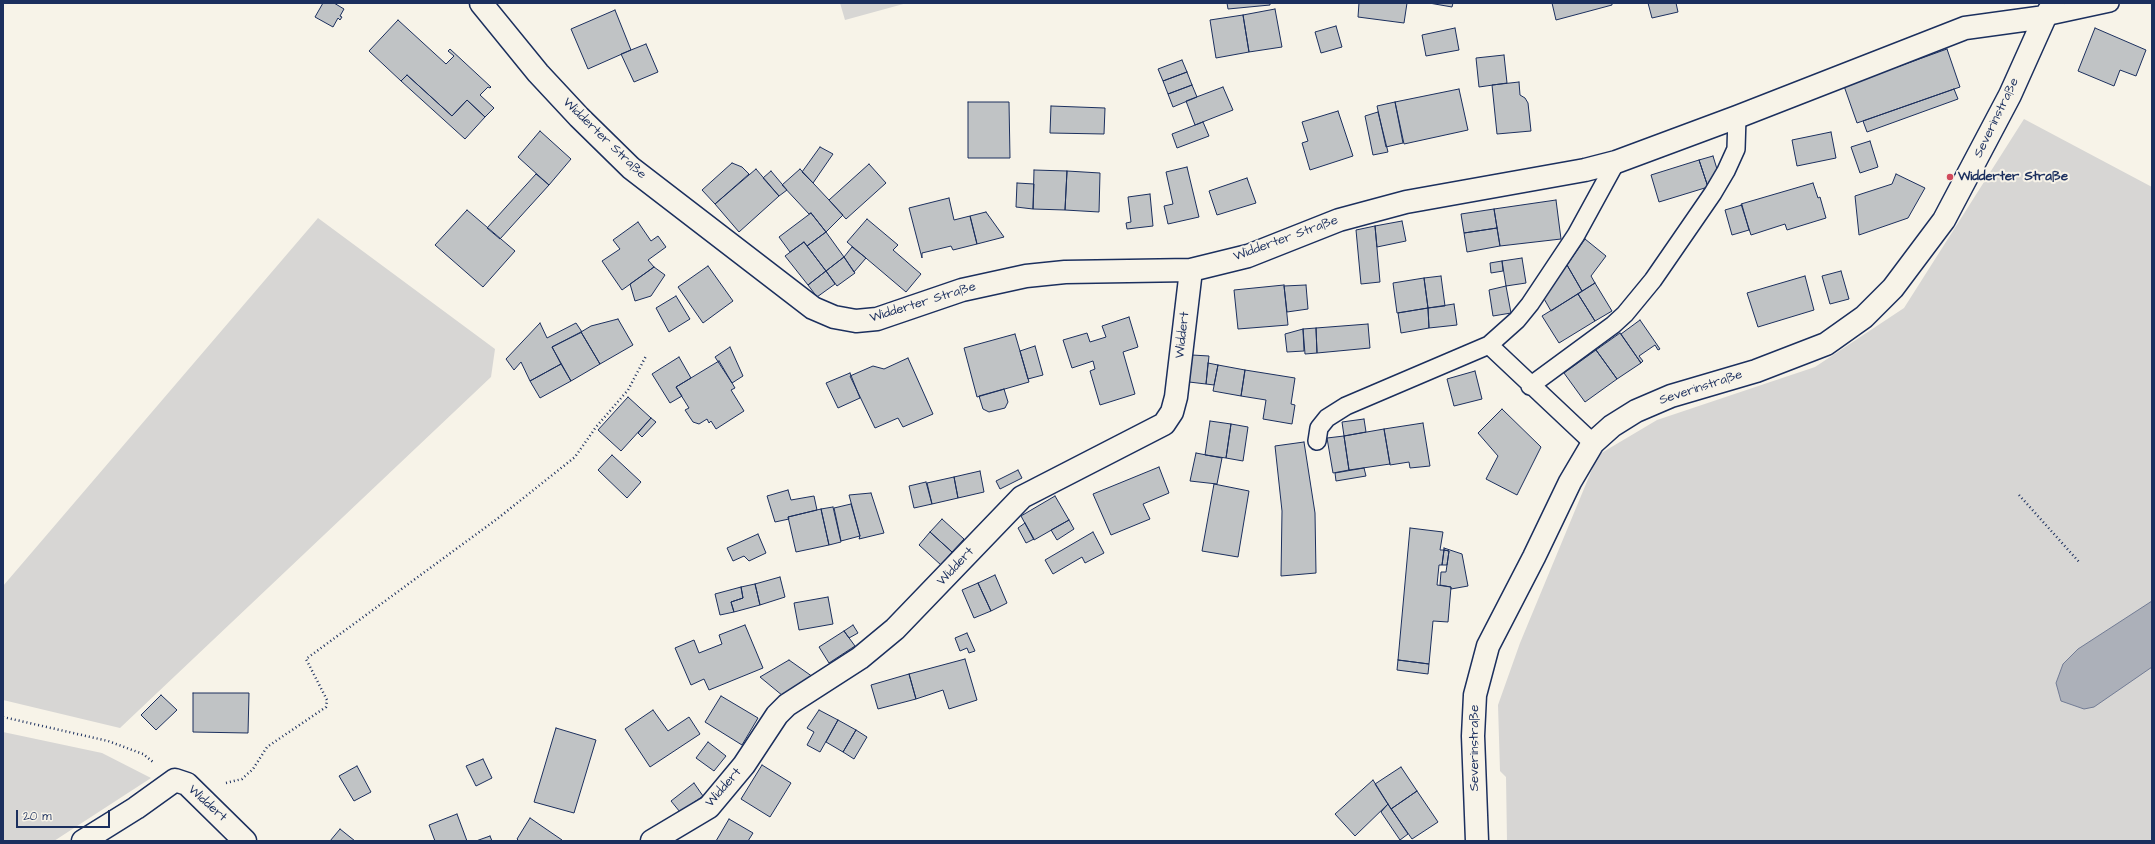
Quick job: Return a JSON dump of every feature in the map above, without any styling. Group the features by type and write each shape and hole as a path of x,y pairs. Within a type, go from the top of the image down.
{"street":[{"name":"Widderter Straße","path":"481,3 538,73 579,117 631,168 813,308 834,317 856,321 877,319 962,290 1026,276 1080,272 1191,270 1248,256 1339,220 1406,202 1585,170 1616,162 1737,117 1965,28 2049,10"},
{"name":"Severinstraße","path":"1477,841 1473,736 1475,695 1488,646 1534,557 1570,482 1593,443 1612,426 1636,411 1671,396 1756,371 1826,344 1864,317 1893,288 1944,220 2010,95 2049,10"},
{"name":"Widdert","path":"652,841 709,807 744,764 777,715 787,705 860,658 895,630 1022,497 1164,424 1172,412 1176,397 1191,270"},
{"name":"Widdert","path":"83,841 136,808 175,780 187,784 245,841"}],"lane":[{"path":"2049,10 2110,3"},
{"path":"1530,386 1613,325 1625,314 1653,280 1713,193 1726,171 1736,149 1737,117"},
{"path":"1317,441 1319,428 1327,418 1346,406 1488,345 1517,320 1530,304 1576,235 1616,162"},
{"path":"1488,345 1530,386 1593,443"}],"path":[{"path":"187,784 232,783 242,779 253,769 267,747 326,707 327,700 306,659 497,519 575,457 596,427 628,390 646,356"},
{"path":"2019,496 2080,563"},
{"path":"3,717 70,731 143,754"}],"shaded area":[{"path":"840,3 907,3 845,20"},
{"path":"2024,119 2152,187 2152,841 1507,841 1506,777 1500,771 1498,705 1520,643 1598,455 1657,420 1815,367 1904,308"},
{"path":"318,218 495,349 491,377 120,728 3,700 3,586"},
{"path":"2152,601 2152,667 2094,707 2084,709 2061,701 2056,683 2063,664 2078,649"},
{"path":"3,732 102,753 151,778 54,841 3,841"}],"building":[{"path":"323,3 334,3 344,9 340,16 342,17 340,20 338,18 333,27 315,17"},
{"path":"1227,3 1270,3 1270,5 1228,9"},
{"path":"1359,3 1407,3 1404,23 1358,17"},
{"path":"1429,3 1453,3 1452,7"},
{"path":"1552,3 1612,3 1612,5 1556,20"},
{"path":"1648,3 1676,3 1678,12 1652,18"},
{"path":"1275,9 1282,47 1249,52 1243,15"},
{"path":"615,10 631,50 588,69 571,29"},
{"path":"1243,15 1249,52 1216,58 1210,20"},
{"path":"398,20 446,64 454,56 448,51 450,49 491,87 488,87 480,95 494,108 485,117 467,100 452,116 407,75 401,81 369,51"},
{"path":"1336,26 1342,47 1321,53 1315,32"},
{"path":"1455,28 1459,50 1426,56 1422,35"},
{"path":"2095,28 2146,50 2136,76 2120,70 2114,86 2078,71"},
{"path":"646,44 658,72 634,82 621,54"},
{"path":"1947,49 1960,87 1857,123 1844,86"},
{"path":"1504,55 1507,83 1479,87 1476,58"},
{"path":"1182,60 1187,72 1163,81 1158,69"},
{"path":"1187,72 1192,85 1168,94 1163,81"},
{"path":"407,75 452,116 467,100 485,117 465,139 401,81"},
{"path":"1519,82 1520,95 1525,98 1528,103 1531,131 1497,134 1492,85"},
{"path":"1192,85 1197,97 1173,107 1168,94"},
{"path":"1223,87 1233,110 1195,125 1186,101"},
{"path":"1459,89 1468,130 1404,144 1395,102"},
{"path":"1954,89 1958,99 1867,132 1863,121"},
{"path":"968,102 1009,102 1010,158 968,158"},
{"path":"1395,102 1403,143 1386,147 1377,106"},
{"path":"1051,106 1105,108 1104,134 1050,133"},
{"path":"1338,111 1353,156 1310,170 1302,143 1308,141 1302,122"},
{"path":"1378,112 1388,152 1373,155 1365,116"},
{"path":"1203,122 1209,136 1177,148 1172,134"},
{"path":"540,131 571,159 549,185 518,157"},
{"path":"1831,132 1836,158 1797,166 1792,140"},
{"path":"1870,141 1878,167 1860,173 1851,147"},
{"path":"820,147 833,154 813,183 802,172"},
{"path":"1713,156 1717,169 1708,187 1699,160"},
{"path":"1699,160 1708,187 1659,202 1651,175"},
{"path":"732,163 742,167 749,174 715,204 702,190"},
{"path":"869,164 886,183 846,219 829,200"},
{"path":"1187,167 1199,217 1168,224 1164,206 1173,204 1166,172"},
{"path":"756,169 779,196 739,232 715,204"},
{"path":"800,169 843,215 826,232 811,213 809,214 782,185"},
{"path":"1034,170 1067,171 1065,210 1033,209"},
{"path":"771,171 787,190 779,196 763,178"},
{"path":"1067,171 1100,173 1099,212 1065,210"},
{"path":"536,174 549,185 500,239 487,228"},
{"path":"1896,174 1925,188 1908,218 1859,235 1855,196 1892,184"},
{"path":"1247,178 1256,203 1217,215 1209,191"},
{"path":"1017,183 1034,184 1033,209 1016,207"},
{"path":"1813,183 1818,198 1820,197 1826,218 1787,230 1785,224 1751,235 1741,204"},
{"path":"1150,194 1153,226 1127,229 1126,223 1131,222 1128,197"},
{"path":"949,198 954,220 970,216 977,244 953,250 951,246 922,253 922,258 909,208"},
{"path":"1556,200 1561,239 1500,246 1494,209"},
{"path":"1742,205 1749,230 1732,235 1725,210"},
{"path":"1494,209 1497,228 1464,233 1461,214"},
{"path":"467,210 515,251 483,287 435,245"},
{"path":"986,212 1004,237 977,244 970,216"},
{"path":"811,213 826,232 807,246 804,242 790,252 779,237"},
{"path":"867,219 898,245 893,250 921,274 906,292 847,242"},
{"path":"1402,221 1406,241 1377,247 1375,226"},
{"path":"638,222 651,241 658,236 666,247 648,260 654,267 622,290 602,261 620,249 613,240"},
{"path":"1375,226 1380,282 1361,284 1356,230"},
{"path":"1497,228 1500,246 1467,252 1464,233"},
{"path":"826,232 844,257 826,271 807,246"},
{"path":"1585,239 1606,256 1591,276 1595,283 1582,291 1567,265"},
{"path":"804,242 826,271 808,285 785,256"},
{"path":"852,247 866,258 854,272 844,257"},
{"path":"844,257 855,273 837,286 826,271"},
{"path":"1522,258 1526,283 1506,286 1502,261"},
{"path":"1502,261 1503,271 1491,273 1490,263"},
{"path":"1567,265 1582,291 1551,311 1543,297"},
{"path":"708,266 733,301 703,323 678,287"},
{"path":"654,267 665,275 651,296 635,301 630,284"},
{"path":"826,271 835,284 817,297 808,285"},
{"path":"1841,271 1849,299 1830,304 1822,276"},
{"path":"1441,276 1445,306 1428,308 1424,278"},
{"path":"1805,276 1814,310 1758,327 1747,293"},
{"path":"1424,278 1428,308 1397,313 1393,283"},
{"path":"1595,283 1612,311 1595,321 1578,294"},
{"path":"1284,285 1288,325 1238,329 1234,290"},
{"path":"1306,285 1308,309 1287,312 1284,286"},
{"path":"1506,286 1511,313 1493,316 1489,290"},
{"path":"1578,294 1595,321 1559,343 1542,316"},
{"path":"676,296 690,319 669,332 656,308"},
{"path":"1454,304 1457,325 1429,328 1428,308"},
{"path":"1428,308 1429,328 1401,333 1398,313"},
{"path":"1129,317 1138,347 1123,352 1135,394 1100,405 1090,371 1095,369 1093,361 1072,368 1063,340 1087,333 1090,342 1106,337 1102,326"},
{"path":"618,319 633,345 600,364 581,332 591,326"},
{"path":"1640,320 1660,349 1658,350 1655,345 1639,356 1643,361 1641,363 1621,334"},
{"path":"540,323 547,338 576,323 582,332 552,347 561,364 530,381 521,362 514,370 506,359"},
{"path":"1368,324 1370,348 1317,353 1316,328"},
{"path":"1316,328 1317,353 1305,354 1303,329"},
{"path":"1303,329 1304,351 1287,352 1285,334"},
{"path":"581,332 600,364 571,381 552,347"},
{"path":"1620,333 1641,363 1617,379 1596,350"},
{"path":"1015,334 1029,382 977,397 964,348"},
{"path":"1035,346 1043,375 1028,379 1020,351"},
{"path":"730,347 743,376 732,383 715,357"},
{"path":"1596,350 1617,379 1585,402 1564,373"},
{"path":"1192,355 1209,356 1206,384 1189,382"},
{"path":"679,357 691,378 676,387 682,396 670,403 652,374"},
{"path":"908,358 933,414 903,427 898,418 875,428 850,376 873,366 884,369"},
{"path":"719,361 735,388 731,390 744,411 716,429 711,421 709,423 707,419 699,424 693,422 685,410 689,408 676,387"},
{"path":"1208,363 1218,365 1214,385 1206,384"},
{"path":"561,364 571,381 540,398 530,381"},
{"path":"1218,365 1245,370 1241,396 1213,391"},
{"path":"1245,370 1295,378 1291,404 1295,405 1292,424 1263,419 1266,400 1241,396"},
{"path":"1475,371 1482,399 1454,406 1447,379"},
{"path":"850,373 860,398 838,408 826,383"},
{"path":"1004,389 1008,402 1005,408 989,412 983,409 979,396"},
{"path":"628,397 651,418 621,451 598,430"},
{"path":"1502,409 1541,447 1517,495 1486,479 1498,456 1478,433"},
{"path":"651,418 656,422 642,437 638,433"},
{"path":"1364,419 1366,432 1344,436 1342,422"},
{"path":"1210,421 1231,424 1226,458 1205,455"},
{"path":"1423,423 1430,466 1410,468 1409,462 1390,465 1384,429"},
{"path":"1231,424 1248,427 1243,461 1226,458"},
{"path":"1384,429 1390,464 1349,470 1344,436"},
{"path":"1344,436 1349,470 1333,473 1327,438"},
{"path":"1304,442 1315,513 1316,573 1281,576 1282,511 1275,446"},
{"path":"1196,453 1222,458 1217,484 1190,481"},
{"path":"612,455 641,482 627,498 598,470"},
{"path":"1159,467 1169,493 1143,504 1150,519 1111,535 1093,494"},
{"path":"1364,468 1366,476 1336,481 1335,473"},
{"path":"1018,470 1022,478 1000,489 996,481"},
{"path":"980,471 984,492 958,498 954,477"},
{"path":"954,477 958,498 932,504 927,483"},
{"path":"926,482 932,504 914,508 909,486"},
{"path":"1214,484 1249,491 1238,557 1202,551"},
{"path":"788,490 791,500 814,496 817,510 788,517 789,519 775,522 767,496"},
{"path":"871,493 884,533 859,539 860,536 849,495"},
{"path":"1055,496 1069,520 1034,540 1021,516"},
{"path":"851,504 860,536 841,541 834,508"},
{"path":"833,507 841,542 829,545 821,509"},
{"path":"821,509 829,545 796,552 788,517"},
{"path":"942,519 964,539 952,552 930,532"},
{"path":"1069,520 1074,529 1057,540 1051,530"},
{"path":"1025,523 1034,539 1026,543 1018,528"},
{"path":"1410,528 1443,532 1440,550 1444,550 1442,565 1439,565 1437,585 1451,587 1448,622 1433,621 1429,664 1398,660"},
{"path":"930,532 952,552 941,565 919,545"},
{"path":"1093,532 1104,553 1085,563 1082,557 1053,574 1045,560"},
{"path":"758,534 766,553 749,561 744,556 733,561 727,548"},
{"path":"1444,548 1462,554 1468,586 1451,589 1451,587 1440,585 1441,572 1446,572 1449,551 1444,550"},
{"path":"1444,550 1449,551 1447,565 1442,565"},
{"path":"995,575 1007,603 991,611 978,583"},
{"path":"780,577 785,597 760,605 755,584"},
{"path":"978,583 991,611 974,618 962,590"},
{"path":"755,584 760,605 734,612 731,602 743,598 741,587"},
{"path":"741,587 743,598 731,602 734,612 720,615 715,594"},
{"path":"828,597 833,624 799,630 794,603"},
{"path":"745,625 763,668 709,690 704,679 691,685 675,648 694,640 699,653 722,644 719,635"},
{"path":"853,625 858,633 849,638 844,631"},
{"path":"844,631 855,646 829,663 819,647"},
{"path":"967,633 975,651 969,653 967,648 960,651 955,638"},
{"path":"965,659 977,700 949,709 943,690 916,699 909,674"},
{"path":"789,660 813,677 783,696 760,677"},
{"path":"1398,660 1429,664 1428,674 1397,670"},
{"path":"909,674 916,699 878,709 871,685"},
{"path":"193,693 249,693 248,733 193,732"},
{"path":"161,695 177,710 156,730 141,715"},
{"path":"721,696 758,718 742,745 705,722"},
{"path":"653,710 668,731 689,717 700,734 650,767 625,729"},
{"path":"819,710 838,720 820,752 807,745 814,732 807,728"},
{"path":"838,720 856,730 843,752 826,742"},
{"path":"556,728 596,740 574,813 534,802"},
{"path":"856,730 867,737 854,759 843,752"},
{"path":"708,742 726,756 714,771 696,758"},
{"path":"483,759 492,778 476,786 466,766"},
{"path":"762,765 791,783 770,817 741,799"},
{"path":"357,766 371,792 354,801 339,776"},
{"path":"1401,767 1417,791 1391,809 1375,784"},
{"path":"1373,780 1388,804 1355,836 1335,814"},
{"path":"694,783 703,796 680,812 671,801"},
{"path":"1417,791 1438,822 1412,839 1391,809"},
{"path":"1388,804 1408,834 1400,840 1381,812"},
{"path":"457,814 467,841 435,841 429,825"},
{"path":"530,818 562,840 519,841 517,839"},
{"path":"729,819 753,833 748,841 716,841"},
{"path":"340,829 355,841 330,841"},
{"path":"490,836 492,841 476,841"}],"place":[{"name":"Widderter Straße","path":"1950,177"}]}
